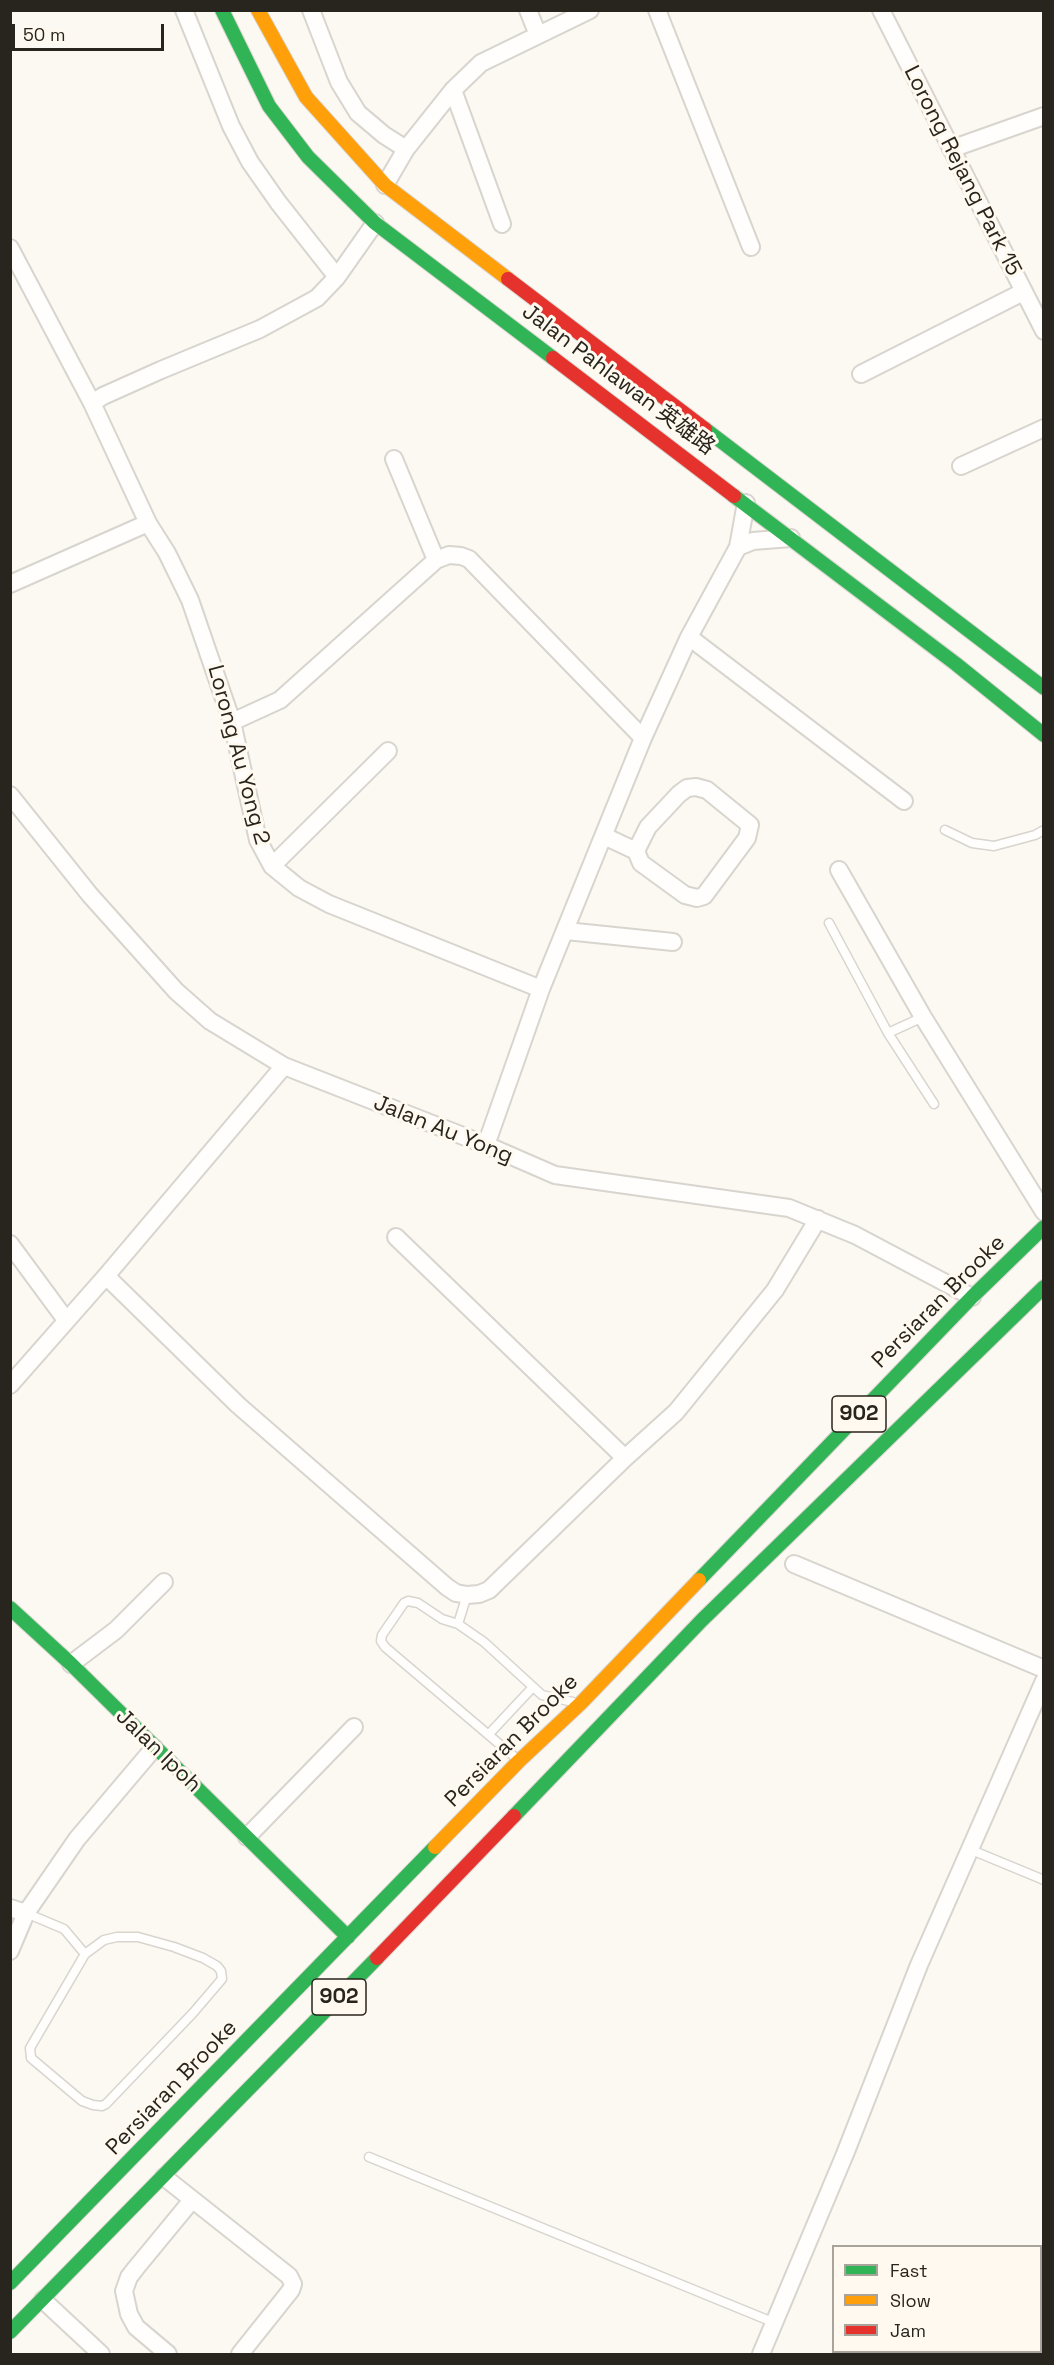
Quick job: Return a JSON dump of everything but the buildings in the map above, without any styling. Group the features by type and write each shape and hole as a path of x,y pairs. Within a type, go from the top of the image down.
{"main road":[{"name":"Jalan Pahlawan 英雄路","path":"222,10 268,106 308,158 375,223 957,664 1044,735"},
{"name":"Jalan Pahlawan 英雄路","path":"258,10 306,97 385,185 1044,688"},
{"name":"Persiaran Brooke","path":"10,2283 519,1761 581,1703 972,1297 1044,1227"},
{"name":"902","path":"10,2332 164,2177 702,1620 1044,1287"},
{"name":"Jalan Ipoh","path":"10,1608 71,1664 348,1937"}],"street":[{"path":"184,10 231,126 250,162 278,202 337,277"},
{"path":"311,10 339,82 358,112 384,135 406,149"},
{"path":"528,10 538,35"},
{"path":"385,185 406,149 453,90 481,63 590,10"},
{"path":"657,10 751,248"},
{"name":"Lorong Rejang Park 15","path":"881,10 1043,329"},
{"path":"453,90 502,224"},
{"path":"951,149 1044,116"},
{"path":"92,403 152,374 260,329 317,298 337,277 375,223"},
{"name":"Lorong Au Yong 2","path":"10,248 92,403 148,523 167,553 190,600 232,722 258,840 272,866 299,888 329,904 541,989"},
{"path":"861,374 1023,292"},
{"path":"961,466 1044,428"},
{"path":"394,459 436,560"},
{"path":"486,1145 541,989 643,738 689,637 738,547 746,503"},
{"path":"10,584 148,523"},
{"path":"738,547 753,542 791,538"},
{"path":"232,722 280,699 436,560 449,555 466,556 643,738"},
{"path":"689,637 904,801"},
{"path":"272,866 388,751"},
{"path":"604,836 636,851 641,863 685,895 697,898 704,896 747,838 750,825 706,790 687,788 648,827 636,851"},
{"name":"Jalan Au Yong","path":"10,795 90,895 176,991 210,1021 284,1066 486,1145 555,1175 789,1208 855,1235 972,1297"},
{"path":"839,870 923,1017 1044,1212"},
{"path":"566,931 673,942"},
{"path":"10,1385 106,1276 284,1066"},
{"path":"106,1276 238,1405 447,1587 456,1593 479,1594 489,1590 625,1458 676,1412 775,1290 818,1219"},
{"path":"396,1237 625,1458"},
{"path":"10,1245 66,1320"},
{"path":"794,1564 1044,1669"},
{"path":"71,1664 116,1630 164,1582"},
{"path":"761,2355 849,2143 919,1965 1044,1681"},
{"path":"247,1837 354,1727"},
{"path":"10,1951 18,1910 154,1748"},
{"path":"164,2177 289,2276 293,2284 291,2290 240,2355"},
{"path":"168,2355 136,2327 129,2314 124,2291 129,2277 192,2200"},
{"path":"43,2300 101,2355"}],"lane":[{"path":"945,830 972,843 994,846 1035,835 1044,830"},
{"path":"829,923 888,1033 934,1104"},
{"path":"888,1033 923,1017"},
{"path":"458,1624 466,1595"},
{"path":"519,1761 381,1641 382,1635 404,1603 408,1600 418,1603 442,1619 458,1624 484,1642 542,1695 581,1703"},
{"path":"489,1734 533,1687"},
{"path":"969,1849 1044,1880"},
{"path":"18,1910 64,1929 85,1954"},
{"path":"138,1937 203,1958 221,1971 222,1979 193,2013 102,2106 82,2101 31,2058 30,2048 85,1954 104,1940 138,1937"},
{"path":"369,2157 775,2323"}],"traffic: fast":[{"path":"222,10 269,106 308,157 375,223 553,358"},
{"path":"705,429 1044,688"},
{"path":"734,496 956,664 1044,735"},
{"path":"699,1580 972,1297 1044,1227"},
{"path":"514,1816 702,1620 1044,1287"},
{"path":"10,1608 71,1664 348,1937"},
{"path":"10,2283 435,1847"},
{"path":"10,2332 377,1958"}],"traffic: slow":[{"path":"258,10 306,97 385,185 508,279"},
{"path":"435,1847 519,1761 581,1703 699,1580"}],"traffic: jam":[{"path":"508,279 705,429"},
{"path":"553,358 734,496"},
{"path":"377,1958 514,1816"}]}
